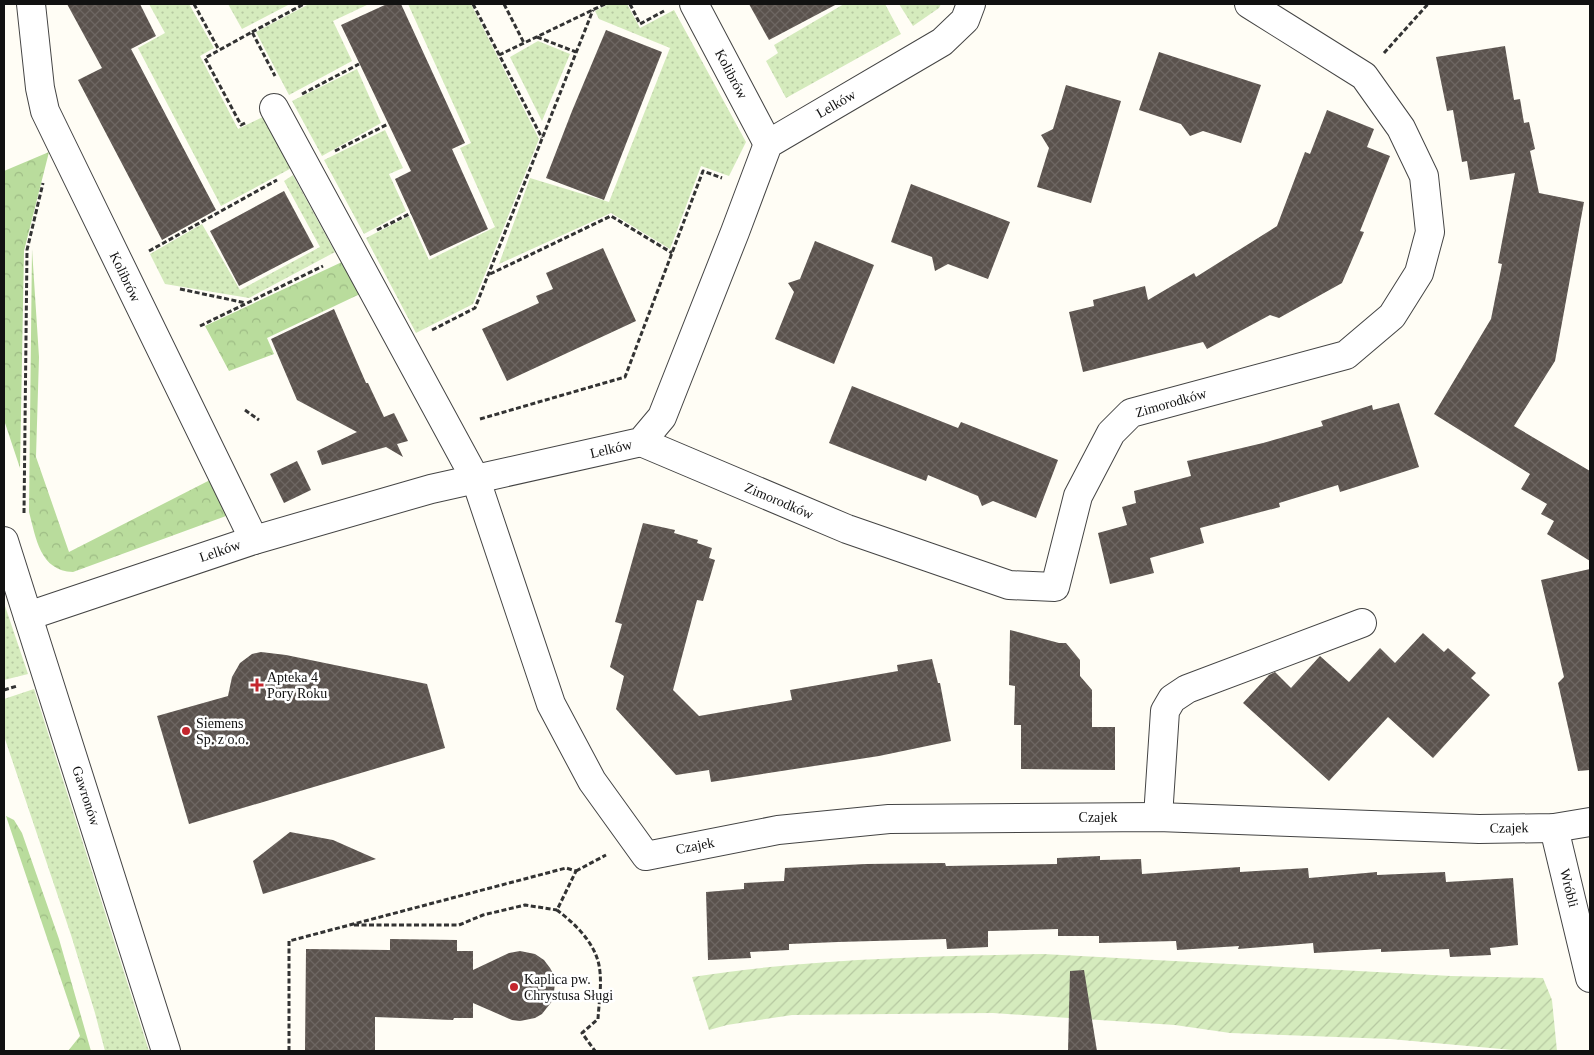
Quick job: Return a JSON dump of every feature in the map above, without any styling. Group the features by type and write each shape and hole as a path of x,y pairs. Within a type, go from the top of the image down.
{"street":[{"name":"Kolibrów","path":"30,4 40,88 45,111 254,540"},
{"name":"Lelków","path":"28,616 254,540 432,489 641,442 662,417 768,144 942,42 965,20 971,4"},
{"name":"Zimorodków","path":"641,442 847,529 1009,585 1055,587 1078,496 1111,433 1131,413 1346,355 1392,316 1419,273 1430,232 1424,176 1401,128 1364,76 1249,4"},
{"name":"Kolibrów","path":"682,6 768,144"},
{"path":"282,104 317,160 360,243 476,480"},
{"name":"Czajek","path":"476,480 551,704 592,781 646,856 778,830 889,819 1158,817 1479,829 1554,828 1590,822"},
{"name":"Gawronów","path":"4,541 166,1051"},
{"path":"1158,817 1165,711 1172,699 1187,689 1362,623"},
{"name":"Wróbli","path":"1554,828 1590,978"}],"path":[{"path":"194,4 219,50"},
{"path":"304,4 205,58 240,125 359,64"},
{"path":"473,4 542,138"},
{"path":"504,4 524,43"},
{"path":"499,55 605,4"},
{"path":"630,4 640,24 682,6"},
{"path":"1364,76 1428,4"},
{"path":"431,330 475,308 593,10"},
{"path":"252,32 282,104"},
{"path":"537,36 576,52"},
{"path":"146,253 317,160 388,124"},
{"path":"483,428 480,419 625,377 703,171 726,180"},
{"path":"24,513 26,250 42,188"},
{"path":"200,326 246,304 360,243 411,213"},
{"path":"489,274 611,216 672,253"},
{"path":"180,289 246,304"},
{"path":"245,410 259,420"},
{"path":"290,1051 289,941 566,868 576,871 557,910"},
{"path":"349,925 459,925 483,915 525,905 557,910 572,921 587,939 598,961 600,990 598,1019 582,1032 595,1051"}],"green space":[{"path":"149,4 189,4 214,48 200,56 238,129 271,113 299,164 221,206 138,48 165,33"},
{"path":"228,4 290,4 242,29"},
{"path":"309,4 369,4 333,21 352,61 289,95 256,32"},
{"path":"408,4 471,4 539,139 473,304 416,333 366,238 409,216 429,260 495,227 460,148 471,143"},
{"path":"609,4 627,4 640,28 674,10 746,142 729,176 701,166 670,249 611,213 499,264 530,178 609,202 670,48 599,19 595,11"},
{"path":"844,4 885,4 901,34 786,98 766,61 778,53 774,45"},
{"path":"899,4 941,4 939,8 913,26"},
{"path":"538,41 570,54 542,121 510,57"},
{"path":"357,69 381,123 322,156 292,101"},
{"path":"385,130 403,168 389,174 406,211 364,234 324,160"},
{"path":"49,152 24,251 20,468 4,420 4,171"},
{"path":"293,175 335,252 249,298 165,284 150,254 202,224 240,290 320,247 284,181"},
{"path":"32,249 39,357 36,457 69,552 212,479 226,516 73,572 53,566 46,559 37,542 29,512"},
{"path":"342,262 360,294 267,338 274,354 229,371 205,326"},
{"path":"4,603 28,674 4,680"},
{"path":"34,689 149,1051 105,1051 71,935 4,736 4,699"},
{"path":"6,816 14,820 22,833 59,939 91,1051 68,1051 80,1036"},
{"path":"1043,954 1451,976 1543,978 1552,1000 1557,1051 1524,1051 1390,1039 1230,1033 1175,1025 993,1013 792,1015 727,1025 709,1030 692,977 823,962 911,957"}],"building":[{"path":"67,4 140,4 156,36 131,49 216,210 162,240 78,80 102,68"},
{"path":"387,4 401,4 465,143 452,149 488,229 430,256 395,179 411,171 341,25"},
{"path":"749,4 837,4 769,40"},
{"path":"606,30 662,52 604,200 546,178"},
{"path":"1505,46 1514,100 1520,99 1524,123 1529,122 1535,149 1530,151 1539,193 1584,202 1555,361 1514,426 1590,471 1590,561 1547,534 1554,521 1541,514 1547,504 1521,489 1530,474 1434,414 1491,319 1502,264 1498,263 1515,173 1470,180 1467,161 1462,162 1453,110 1447,111 1436,57"},
{"path":"1159,52 1261,85 1241,143 1203,131 1190,136 1181,124 1139,110"},
{"path":"1066,85 1121,101 1091,203 1037,187 1049,148 1041,135 1053,129"},
{"path":"1327,110 1374,129 1367,147 1390,156 1360,231 1364,232 1342,283 1279,318 1270,315 1207,349 1203,342 1083,372 1069,312 1094,306 1093,300 1145,286 1148,300 1194,273 1196,277 1277,226 1305,152 1310,154"},
{"path":"911,184 1010,222 988,279 948,264 935,271 932,257 891,242"},
{"path":"284,191 314,247 239,286 210,231"},
{"path":"815,241 874,265 834,364 775,339 794,292 788,283 800,279"},
{"path":"603,248 636,321 507,381 482,329 539,303 536,296 553,289 546,273"},
{"path":"334,309 366,383 368,383 384,417 394,413 408,441 397,444 403,457 386,447 322,465 317,451 357,432 297,400 271,339"},
{"path":"852,386 958,428 961,422 1058,460 1036,518 993,501 982,506 978,496 928,475 926,481 829,443"},
{"path":"1399,403 1419,467 1340,492 1338,485 1279,503 1280,507 1200,528 1204,543 1150,558 1154,573 1110,584 1098,533 1127,525 1122,507 1136,503 1134,491 1191,476 1187,461 1263,443 1323,426 1321,421 1372,405 1373,410"},
{"path":"297,461 311,490 284,503 270,474"},
{"path":"643,523 675,530 674,533 698,540 697,543 712,548 709,558 715,560 703,601 697,600 673,690 699,716 792,700 790,690 898,671 897,665 932,659 938,683 940,683 951,741 879,756 711,782 709,770 676,775 616,709 624,676 610,667 622,624 615,622"},
{"path":"1590,569 1590,770 1578,771 1558,683 1564,677 1541,580"},
{"path":"1010,630 1059,643 1066,643 1080,660 1080,676 1092,690 1092,727 1115,727 1115,770 1021,769 1021,725 1014,725 1015,686 1009,685"},
{"path":"1423,633 1444,652 1448,648 1476,673 1471,678 1490,695 1433,758 1388,717 1329,781 1243,703 1269,675 1275,672 1291,688 1320,656 1349,682 1380,648 1395,663"},
{"path":"261,652 286,655 427,684 445,748 189,824 157,716 228,696 232,677 240,663 252,654"},
{"path":"290,832 333,840 376,859 263,894 253,861"},
{"path":"1100,856 1100,860 1141,859 1142,874 1240,867 1240,872 1308,868 1309,878 1377,872 1377,875 1445,872 1446,882 1513,878 1518,945 1490,948 1491,955 1450,957 1449,949 1381,952 1381,949 1314,953 1313,943 1238,949 1239,946 1177,950 1176,941 1099,943 1099,936 1058,936 1058,929 988,931 988,947 947,949 946,939 789,944 789,950 750,952 751,958 708,960 706,892 744,889 744,883 784,881 785,868 866,864 945,863 946,866 1057,864 1057,858"},
{"path":"390,939 457,940 457,951 473,951 473,970 509,953 520,951 535,954 544,960 554,975 553,1000 542,1014 535,1018 520,1021 512,1020 473,1003 473,1018 454,1018 453,1020 375,1017 375,1051 305,1051 306,949 390,950"},
{"path":"1084,970 1097,1051 1068,1051 1070,971"}],"place":[{"name":"Apteka 4 Pory Roku","path":"257,685"},
{"name":"Siemens Sp. z o.o.","path":"186,731"},
{"name":"Kaplica pw. Chrystusa Sługi","path":"514,987"}]}
